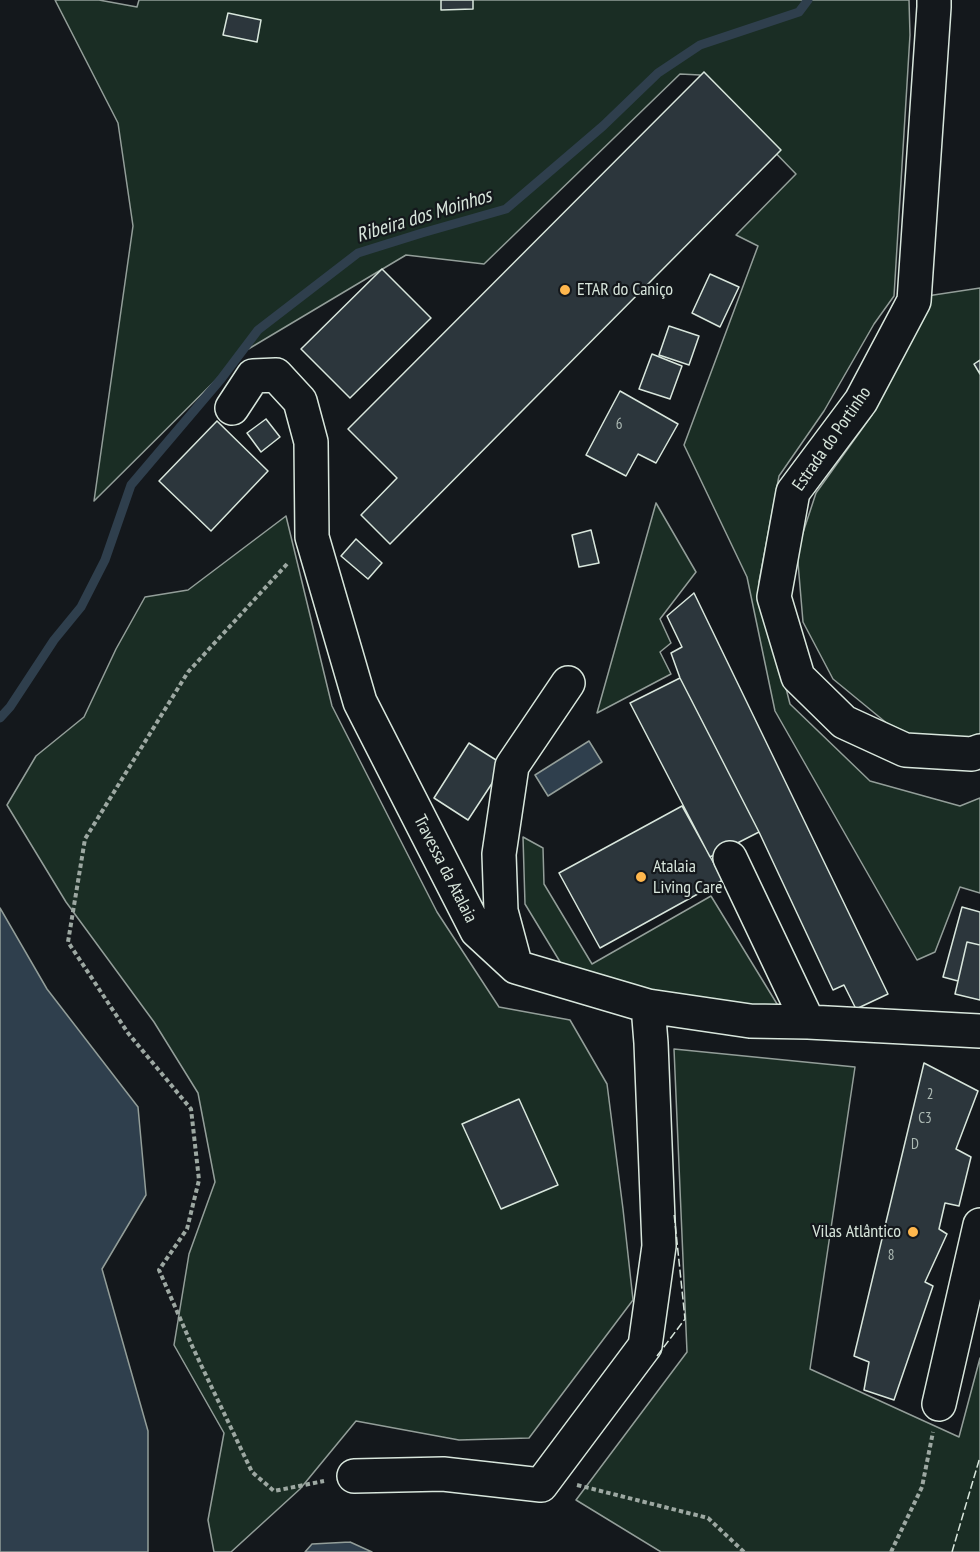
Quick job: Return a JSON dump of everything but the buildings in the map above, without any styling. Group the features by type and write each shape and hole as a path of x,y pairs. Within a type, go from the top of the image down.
{"street":[{"name":"Estrada do Portinho","path":"934,0 914,301 861,401 793,492 774,597 798,677 844,722 905,750 972,754 980,751"},
{"name":"Travessa da Atalaia","path":"232,408 253,375 276,375 300,401 311,442 312,537 360,702 477,931 516,967 648,1006 750,1020 980,1031"},
{"path":"516,967 501,910 500,854 512,766 568,683"},
{"path":"730,858 808,1022"},
{"path":"354,1476 443,1474 541,1485 645,1346 659,1246 648,1006"},
{"path":"939,1404 980,1225"}],"path":[{"path":"312,537 188,672 107,802 85,839 68,942 128,1033 192,1109 199,1180 187,1229 159,1270 252,1472 274,1491 354,1476"},
{"path":"891,1552 922,1487 939,1404"},
{"path":"547,1478 708,1518 744,1552"}],"green space":[{"path":"55,0 99,0 137,7 139,0 909,0 910,35 894,296 874,324 824,411 779,476 759,582 790,704 870,781 960,806 980,798 980,893 960,887 935,952 917,960 775,711 747,577 684,445 758,246 736,235 796,174 700,75 680,74 484,264 406,255 245,351 94,501 133,226 118,123"},
{"path":"980,288 980,751 933,749 889,725 833,679 803,622 797,551 816,493 872,415 927,296"},
{"path":"656,503 696,572 660,619 671,643 660,652 671,674 597,713"},
{"path":"286,516 332,706 437,912 499,1007 570,1020 607,1084 633,1300 529,1438 459,1440 356,1421 300,1489 231,1552 214,1552 208,1520 224,1433 174,1345 189,1254 215,1182 198,1093 154,1022 66,902 7,805 36,756 84,717 116,649 145,597 188,590"},
{"path":"523,837 543,848 544,884 592,964 711,896 785,1017 568,975 525,904"},
{"path":"674,1049 855,1067 810,1369 959,1437 980,1358 980,1552 661,1552 576,1500 687,1352"}],"water":[{"path":"589,741 602,762 548,796 535,775"},
{"path":"0,908 47,989 138,1107 146,1195 102,1269 148,1431 148,1552 0,1552"},
{"path":"350,1542 372,1552 305,1552 312,1544"}],"waterway":[{"name":"Ribeira dos Moinhos","path":"0,718 10,707 54,640 81,607 105,560 131,485 221,379 258,330 358,253 506,209 603,126 658,73 700,45 799,12 808,0"}],"fence":[{"path":"657,1356 685,1319 674,1213"},
{"path":"952,1552 980,1457"}],"place":[{"name":"ETAR do Caniço","path":"565,290"},
{"name":"Atalaia Living Care","path":"641,877"},
{"name":"Vilas Atlântico","path":"913,1232"}]}
